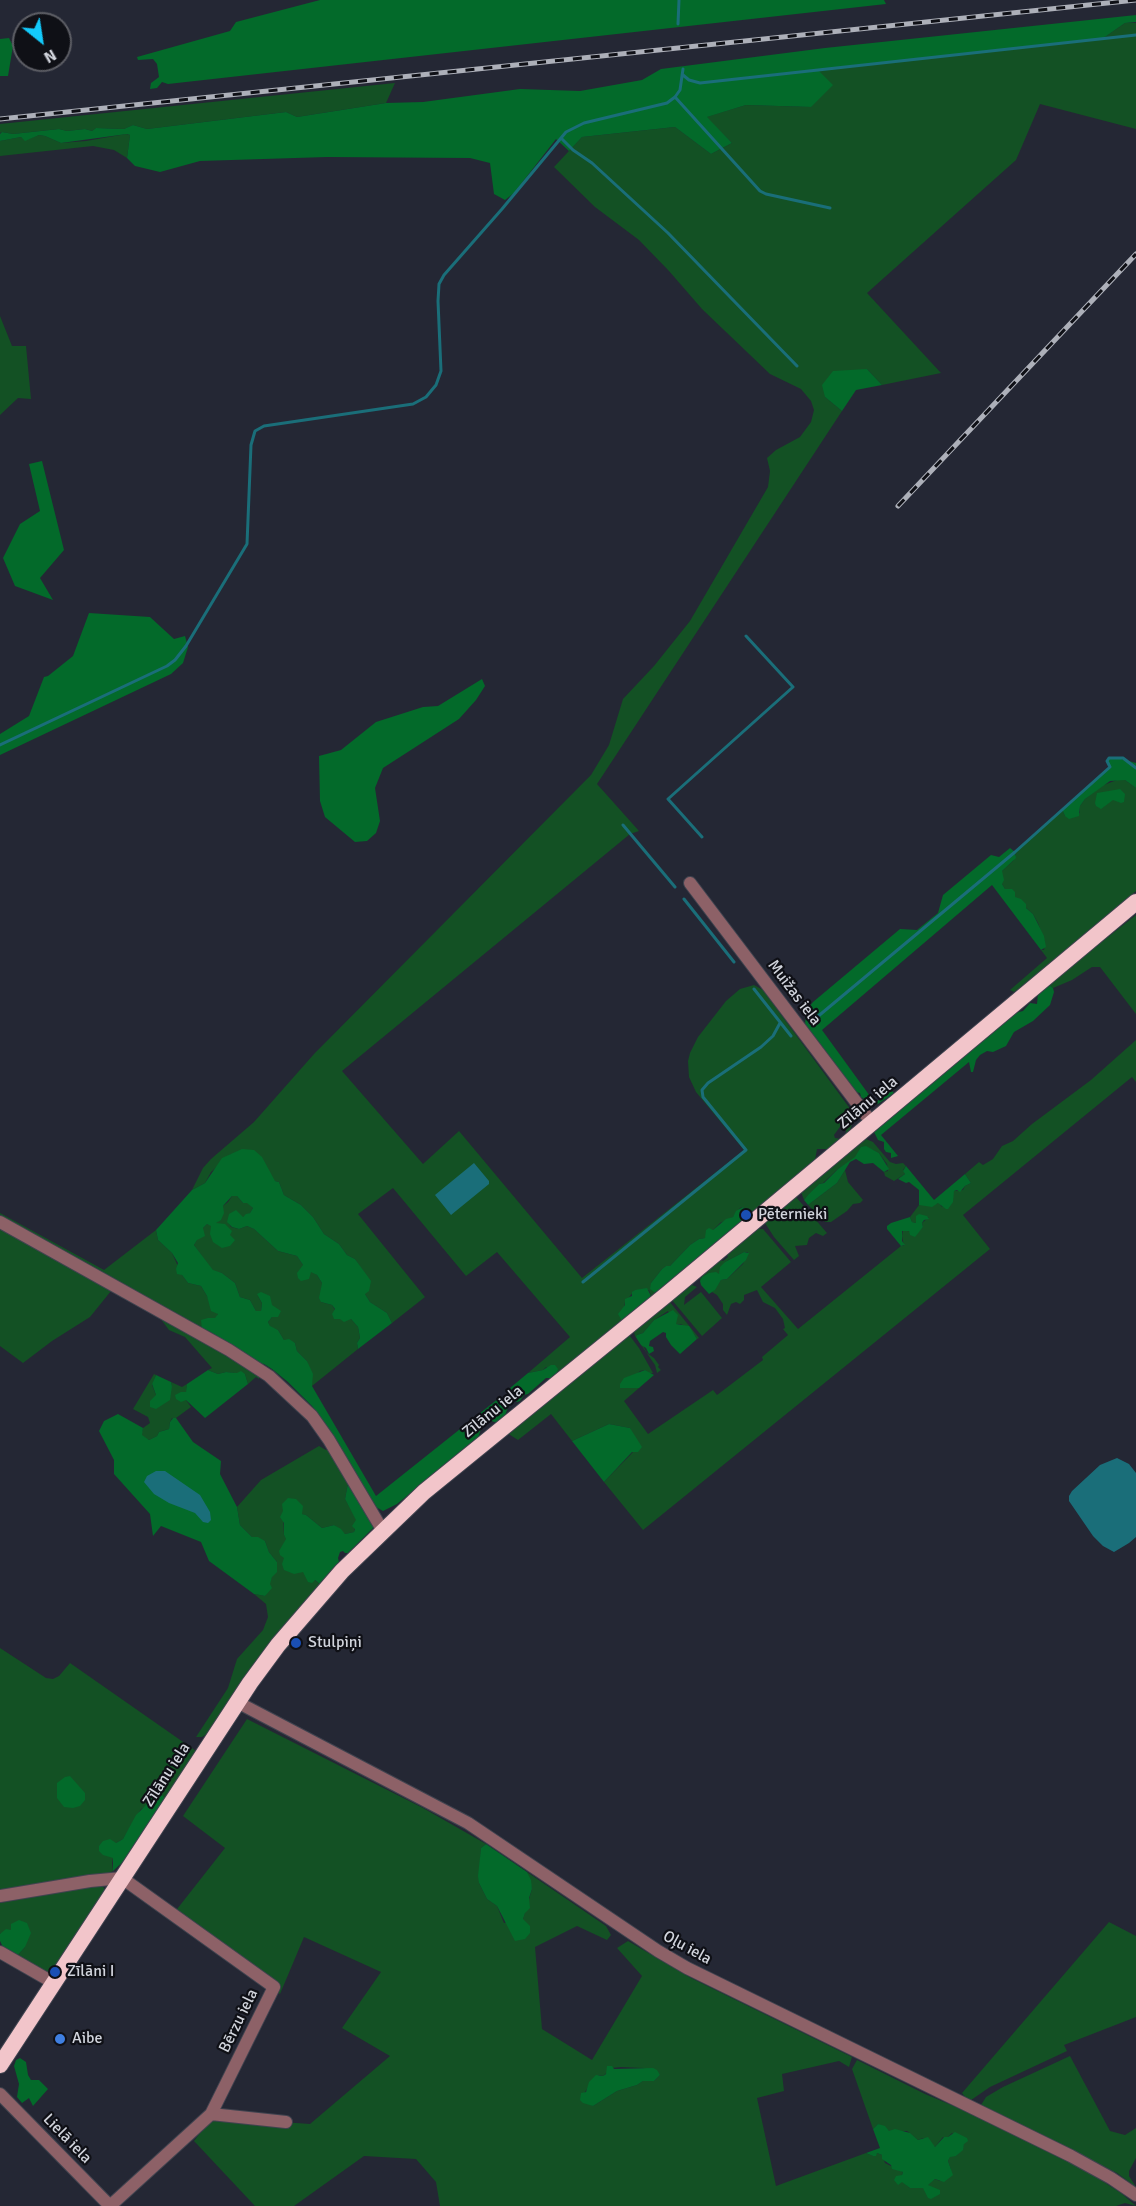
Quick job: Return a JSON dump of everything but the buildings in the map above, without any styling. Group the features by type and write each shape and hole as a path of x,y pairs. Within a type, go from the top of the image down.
{"highway":[{"name":"Zīlānu iela","path":"0,2065 237,1702 278,1645 314,1601 424,1492 658,1302 1136,902"}],"street":[{"name":"Muižas iela","path":"690,883 872,1123"},
{"path":"0,1222 229,1350 269,1376 312,1416 329,1440 383,1531"},
{"name":"Oļu iela","path":"237,1702 468,1823 658,1951 687,1968 1071,2156 1136,2195"},
{"path":"0,1896 122,1878"},
{"name":"Bērzu iela","path":"110,2206 211,2114 274,1987 122,1878"},
{"path":"0,1952 54,1983"},
{"name":"Lielā iela","path":"0,2094 110,2206"},
{"path":"211,2114 286,2122"}],"green space":[{"path":"320,0 884,0 886,4 168,84 162,82 157,88 150,89 151,83 159,77 157,64 153,59 138,60 137,57 230,31 236,22"},
{"path":"1136,15 1136,22 1125,23 1102,39 818,70 833,85 811,107 746,105 707,117 732,143 711,154 675,127 582,137 569,151 556,139 514,193 505,200 494,194 490,163 470,158 327,157 200,161 160,172 135,166 127,158 130,135 127,134 61,143 39,135 25,141 21,137 0,141 2,132 13,134 59,129 92,131 96,128 124,129 133,125 147,129 286,112 297,117 386,103 423,102 520,89 580,91 642,80 661,69 825,48"},
{"path":"1125,23 1136,23 1136,129 1040,104 1016,160 867,293 941,373 882,385 867,369 825,397 842,411 597,784 639,831 630,834 342,1071 423,1164 459,1131 582,1278 744,1150 696,1092 689,1077 688,1061 698,1037 726,1001 740,989 754,985 763,990 851,1110 854,1118 850,1130 845,1136 847,1125 842,1124 834,1135 835,1138 841,1139 828,1149 817,1149 815,1160 751,1213 749,1211 746,1214 746,1209 740,1208 733,1217 720,1223 705,1238 690,1245 670,1266 662,1269 651,1283 657,1294 652,1298 649,1290 635,1290 625,1302 622,1321 556,1374 546,1367 543,1370 528,1373 570,1337 497,1252 466,1276 393,1188 358,1214 425,1297 392,1323 387,1313 370,1302 365,1294 362,1270 355,1259 347,1255 339,1244 324,1234 313,1217 301,1205 284,1195 279,1182 231,1154 211,1172 205,1183 192,1190 203,1168 211,1159 254,1122 314,1054 591,775 609,745 623,699 654,666 690,621 768,487 770,471 767,458 776,450 800,437 811,422 814,410 811,401 801,389 770,374 702,309 639,240 595,207 554,167 582,137 675,127 711,154 732,143 706,117 746,105 811,107 817,70 1102,39"},
{"path":"9,38 12,44 8,76 0,76 0,39"},
{"path":"395,83 386,103 297,117 286,112 147,129 133,125 124,129 96,128 92,131 59,129 13,134 0,133 0,124"},
{"path":"39,135 61,143 130,135 127,158 114,150 93,146 0,156 0,141 21,137 25,140"},
{"path":"0,316 12,346 26,346 31,399 18,398 0,415"},
{"path":"867,369 882,385 856,390 842,411 825,397 822,385 833,371"},
{"path":"42,461 64,550 40,578 53,600 15,586 3,558 20,524 40,511 29,464"},
{"path":"89,613 150,617 174,639 185,636 188,647 183,663 171,674 0,755 0,734 29,716 44,677 73,656"},
{"path":"482,679 485,686 459,719 383,768 375,788 380,821 376,833 367,841 355,842 325,817 320,801 319,756 341,750 376,722 423,707 438,706"},
{"path":"1114,757 1136,763 1136,788 1125,780 1110,781 1085,799 1080,806 1079,816 1069,819 1065,816 1062,809 1110,767 1107,761"},
{"path":"1117,780 1125,780 1136,788 1136,891 1014,992 1010,990 1047,958 1041,950 1044,950 1045,943 1038,923 1033,914 1005,889 1002,884 1002,871 1013,861 1015,852 1062,809 1065,816 1080,813 1080,806 1085,799 1101,786"},
{"path":"1120,789 1125,794 1124,802 1113,800 1101,809 1096,806 1097,793"},
{"path":"1010,848 1015,852 1016,858 1002,871 1004,880 1002,884 1005,889 1012,889 1015,897 1021,899 1033,914 1044,936 1046,947 1041,950 992,885 822,1030 875,1103 866,1100 856,1092 805,1025 806,1011 813,1002 900,929 917,930 938,913 943,895 991,855 999,857"},
{"path":"1136,915 1136,1014 1100,967 1092,967 1072,980 1053,988 1048,984"},
{"path":"1048,984 1054,992 1050,1005 1033,1021 1014,1032 1006,1046 980,1055 973,1072 971,1072 969,1062 881,1135 898,1156 891,1158 891,1153 884,1149 884,1142 878,1140 874,1132 1015,1013 1023,1011 1030,1003 1037,1004 1038,993"},
{"path":"1136,1040 1136,1082 1132,1077 963,1215 990,1249 643,1530 604,1482 633,1452 630,1428 609,1424 572,1441 551,1414 518,1440 507,1433 628,1336 639,1348 653,1373 640,1371 626,1387 639,1388 624,1401 648,1434 713,1390 717,1395 763,1360 762,1357 788,1335 783,1329 785,1328 783,1319 775,1308 763,1302 757,1290 744,1295 744,1300 740,1304 736,1302 731,1304 727,1315 723,1310 723,1304 712,1292 721,1280 727,1279 743,1264 748,1252 725,1262 719,1275 702,1277 700,1281 700,1278 711,1266 728,1257 727,1255 757,1229 763,1229 791,1262 761,1287 798,1329 901,1246 904,1246 903,1230 917,1233 923,1227 922,1223 929,1217 916,1223 912,1222 910,1217 919,1205 939,1203 942,1207 954,1191 963,1190 971,1183 965,1174 979,1162 983,1165 993,1159 1002,1146 1013,1141 1091,1080"},
{"path":"891,1090 894,1093 878,1104 875,1103"},
{"path":"866,1139 873,1142 890,1162 903,1163 906,1166 903,1170 905,1174 894,1181 885,1176 884,1172 888,1171 887,1164 879,1153 871,1149 838,1169 804,1200 801,1192"},
{"path":"866,1146 879,1153 889,1169 884,1172 873,1163 864,1164 856,1159 850,1162 837,1183 808,1205 804,1200 808,1195 855,1157 861,1147"},
{"path":"242,1149 254,1150 262,1157 275,1181 279,1182 284,1195 301,1205 313,1217 324,1234 339,1244 347,1255 355,1259 371,1281 369,1291 365,1294 370,1302 387,1313 392,1323 358,1349 357,1343 360,1338 358,1327 351,1319 344,1322 334,1319 332,1314 335,1309 332,1305 321,1302 319,1298 322,1283 317,1275 311,1272 309,1279 301,1281 297,1273 303,1265 297,1256 278,1251 254,1229 247,1226 239,1229 227,1222 229,1214 236,1210 243,1217 253,1208 243,1203 237,1196 232,1196 223,1206 224,1213 221,1220 216,1223 225,1224 232,1231 230,1235 235,1240 230,1246 222,1248 213,1242 210,1234 211,1226 207,1224 203,1228 205,1236 197,1240 194,1245 213,1270 222,1273 235,1283 240,1297 250,1300 256,1311 261,1311 262,1303 257,1294 261,1292 270,1296 272,1305 281,1311 278,1317 272,1317 268,1322 270,1326 278,1330 284,1340 289,1339 295,1343 297,1351 307,1361 313,1374 312,1386 376,1496 499,1398 506,1402 508,1407 505,1416 497,1423 489,1420 482,1426 478,1438 397,1504 383,1511 376,1507 312,1406 272,1369 257,1363 209,1331 202,1329 201,1320 215,1318 218,1314 211,1311 207,1296 201,1286 188,1283 182,1275 177,1274 178,1263 172,1253 158,1240 156,1230 192,1190 205,1183 222,1158"},
{"path":"906,1166 934,1200 965,1174 971,1183 960,1192 954,1191 953,1202 948,1209 938,1203 932,1207 919,1205 919,1190 909,1182 898,1179 905,1174 903,1171"},
{"path":"845,1170 848,1182 863,1200 853,1204 831,1222 825,1222 808,1205 837,1183"},
{"path":"232,1196 237,1196 243,1203 247,1202 253,1208 243,1217 228,1222 231,1227 239,1229 247,1226 254,1229 278,1251 297,1256 322,1283 321,1302 332,1305 335,1310 333,1314 351,1319 358,1327 360,1338 357,1343 358,1349 312,1386 307,1361 297,1351 295,1343 284,1340 278,1330 270,1327 268,1322 272,1317 257,1295 262,1303 261,1311 256,1311 250,1300 240,1297 235,1283 222,1273 213,1271 194,1245 207,1224 216,1223 223,1206"},
{"path":"796,1197 827,1233 823,1236 816,1233 809,1238 807,1245 795,1246 799,1256 794,1260 765,1223"},
{"path":"743,1207 746,1209 746,1214 742,1217 744,1220 657,1294 650,1289 651,1283 662,1269 670,1266 690,1245 705,1238 706,1230 709,1228 713,1230 726,1219 733,1217 736,1211"},
{"path":"0,1213 104,1270 156,1230 158,1240 172,1253 188,1283 201,1286 218,1314 209,1331 227,1345 0,1218"},
{"path":"919,1214 929,1219 924,1220 923,1227 915,1237 910,1235 909,1231 902,1231 902,1241 905,1245 901,1246 887,1226 910,1217 912,1222 916,1223 916,1216"},
{"path":"0,1225 226,1352 259,1379 256,1377 248,1384 245,1374 226,1372 218,1374 208,1370 212,1368 185,1337 169,1330 160,1318 111,1291 90,1317 23,1363 0,1346"},
{"path":"744,1252 749,1253 746,1260 727,1279 721,1280 715,1290 709,1294 701,1285 702,1277 709,1273 719,1274 720,1267 725,1262"},
{"path":"692,1285 697,1287 685,1297 684,1305 701,1292 722,1318 702,1336 672,1300"},
{"path":"647,1288 652,1298 622,1321 618,1314 625,1305 625,1299 632,1296 635,1290"},
{"path":"669,1301 699,1338 697,1339 681,1324 676,1324 668,1311 654,1320 643,1333 637,1335 647,1353 659,1365 661,1370 657,1373 655,1365 635,1336 634,1332"},
{"path":"673,1310 678,1315 676,1324 689,1326 697,1339 680,1354 663,1332 650,1341 649,1346 653,1347 654,1351 649,1354 641,1345 637,1335 643,1333 654,1320"},
{"path":"555,1365 558,1369 556,1374 551,1378 546,1378 524,1395 520,1401 513,1399 510,1388 528,1373 543,1370"},
{"path":"208,1370 218,1374 241,1371 245,1374 248,1384 205,1418 186,1400 181,1402 176,1399 175,1395 186,1392 187,1384"},
{"path":"645,1370 654,1375 639,1388 620,1388 624,1378"},
{"path":"154,1374 156,1375 152,1385 156,1395 172,1386 171,1382 182,1387 187,1384 186,1400 191,1407 176,1418 172,1418 169,1429 159,1432 157,1436 149,1440 141,1436 143,1428 150,1423 148,1417 133,1409"},
{"path":"156,1375 171,1382 172,1386 170,1400 156,1409 150,1407 150,1401 156,1395 152,1384"},
{"path":"118,1414 143,1428 142,1435 149,1440 157,1436 159,1432 169,1429 170,1422 176,1418 193,1442 221,1461 220,1474 237,1507 240,1525 252,1537 265,1541 269,1552 277,1562 277,1572 270,1584 272,1588 265,1596 254,1594 209,1561 201,1542 161,1526 153,1536 150,1514 114,1474 114,1460 99,1431 104,1421"},
{"path":"609,1424 630,1428 642,1447 638,1452 632,1452 604,1482 572,1441"},
{"path":"319,1446 326,1450 331,1449 349,1478 345,1499 357,1520 354,1532 345,1534 334,1525 322,1528 306,1515 283,1511 286,1538 285,1558 320,1584 299,1608 207,1734 196,1737 228,1688 237,1659 263,1630 268,1617 266,1604 254,1594 265,1596 277,1562 269,1552 265,1541 252,1537 240,1525 237,1507 261,1480"},
{"path":"349,1478 376,1525 348,1553 340,1552 339,1562 320,1584 315,1580 312,1583 308,1582 303,1572 294,1574 284,1570 282,1564 284,1558 279,1551 286,1539 284,1523 280,1517 283,1511 282,1504 288,1498 296,1499 303,1506 302,1514 322,1528 334,1525 345,1534 354,1532 355,1529 352,1526 356,1520 345,1499"},
{"path":"0,1648 46,1678 53,1679 59,1676 70,1663 196,1751 165,1799 141,1809 123,1839 116,1843 112,1863 113,1871 109,1873 0,1890"},
{"path":"247,1719 423,1808 486,1844 481,1848 479,1883 487,1899 497,1906 504,1923 523,1919 532,1889 527,1872 606,1926 611,1935 607,1940 577,1926 535,1947 542,2029 592,2060 642,1976 617,1948 628,1941 691,1978 852,2057 849,2067 839,2061 782,2074 784,2091 757,2098 776,2186 866,2153 873,2156 877,2153 882,2155 885,2163 903,2172 899,2182 902,2181 910,2188 932,2188 927,2185 935,2179 940,2181 951,2170 948,2161 950,2156 956,2156 964,2144 952,2133 948,2137 943,2137 935,2147 923,2138 918,2140 907,2131 889,2131 878,2124 873,2129 852,2069 857,2060 1085,2170 1121,2193 1136,2206 1125,2203 1116,2206 440,2206 436,2182 416,2159 364,2156 294,2206 255,2206 194,2141 212,2117 310,2124 390,2056 342,2028 381,1972 304,1937 280,1994 170,1918 225,1848 183,1816","holes":["612,2068 643,2068 660,2075 654,2081 643,2081 617,2091 593,2106 581,2098 599,2075 603,2076"]},
{"path":"70,1776 85,1793 85,1800 80,1806 73,1808 64,1807 57,1798 57,1783"},
{"path":"155,1793 162,1795 165,1799 127,1858 113,1871 113,1858 103,1855 99,1851 99,1846 103,1841 110,1839 116,1843 123,1839 136,1815 146,1805 146,1800"},
{"path":"486,1844 527,1872 531,1880 530,1908 523,1919 530,1926 530,1933 525,1939 515,1941 497,1906 487,1899 479,1883 481,1848"},
{"path":"102,1885 105,1890 52,1975 25,1963 17,1956 25,1947 12,1930 0,1934 0,1903"},
{"path":"19,1920 27,1923 31,1933 25,1947 17,1956 5,1951 0,1941 0,1934 6,1929 11,1930 11,1924"},
{"path":"1109,1922 1136,1936 1136,2017 1064,2045 1067,2051 990,2087 971,2100 965,2097 962,2093"},
{"path":"1070,2056 1110,2131 1125,2135 1136,2128 1136,2158 1129,2171 1129,2176 1136,2187 1117,2173 981,2105 986,2097 1003,2087"},
{"path":"20,2058 26,2062 31,2080 39,2080 48,2089 33,2106 29,2098 22,2103 17,2097 19,2084 14,2066 16,2060"},
{"path":"607,2066 612,2066 614,2069 653,2068 660,2075 654,2081 643,2081 617,2091 593,2106 583,2103 580,2100 581,2093 586,2092 589,2082 596,2075 606,2074"},
{"path":"878,2124 885,2126 889,2131 895,2129 910,2133 918,2140 928,2137 935,2147 944,2137 955,2132 967,2138 968,2141 964,2144 963,2150 956,2156 950,2157 948,2161 953,2175 944,2182 935,2179 928,2185 940,2190 940,2194 931,2199 928,2198 923,2188 910,2188 902,2182 898,2185 894,2180 903,2172 892,2169 891,2165 882,2159 882,2155 877,2153 873,2156 866,2153 880,2148 873,2129"}],"water":[{"path":"474,1163 489,1184 451,1215 435,1195"},
{"path":"1117,1458 1129,1464 1136,1473 1136,1537 1114,1552 1103,1546 1093,1536 1069,1501 1069,1496 1100,1465"},
{"path":"156,1471 165,1471 200,1495 210,1512 211,1520 208,1523 203,1522 195,1513 169,1503 154,1494 144,1482 147,1476"}],"waterway":[{"path":"678,24 679,0"},
{"path":"683,75 689,80 700,83 1136,35"},
{"path":"0,745 167,666 175,660 186,646 247,544 251,445 255,431 264,426 413,404 426,397 436,385 441,371 438,301 439,284 444,275 566,132 584,123 667,103 680,90 683,69"},
{"path":"675,97 760,191 830,208"},
{"path":"561,138 573,150 592,163 668,233 797,366"},
{"path":"702,837 668,799 793,687 746,636"},
{"path":"810,1023 1015,852 1110,767 1107,761 1109,758 1123,758 1136,768"},
{"path":"623,825 675,887"},
{"path":"684,899 734,962"},
{"path":"754,989 791,1036"},
{"path":"583,1282 746,1150 703,1097 702,1090 708,1083 761,1047 773,1036 780,1023"}],"railway":[{"path":"0,119 1136,0"},
{"path":"898,506 1136,254"}],"place":[{"name":"Pēternieki","path":"746,1215"},
{"name":"Stulpiņi","path":"296,1643"},
{"name":"Zīlāni I","path":"55,1972"},
{"name":"Aibe","path":"60,2039"}]}
